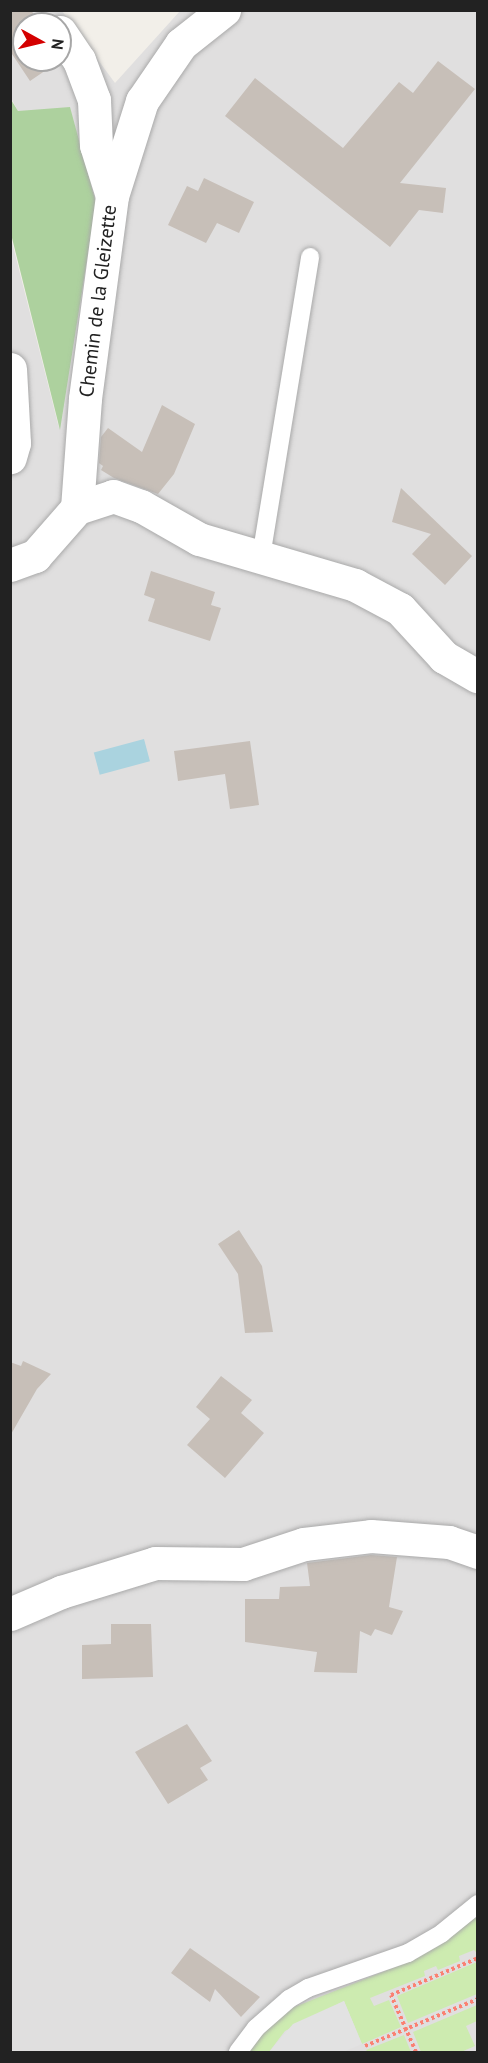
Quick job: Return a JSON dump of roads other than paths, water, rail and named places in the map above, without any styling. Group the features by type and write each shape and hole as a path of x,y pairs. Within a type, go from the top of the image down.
{"street":[{"path":"112,196 142,101 181,45 224,10"},
{"name":"Chemin de la Gleizette","path":"72,50 79,60 94,100 96,145 112,196 85,399 77,508"},
{"path":"10,369 14,443 10,457"},
{"path":"10,566 35,556 77,508 113,496 141,506 199,539 355,585 400,609 444,657 477,677"},
{"path":"10,1614 61,1592 155,1563 243,1564 303,1544 370,1536 449,1542 477,1552"}],"lane":[{"path":"261,557 310,257"},
{"path":"238,2052 256,2028 289,2000 308,1988 408,1953 441,1933 477,1904"}],"water":[{"path":"144,739 150,761 100,775 94,752"}]}
